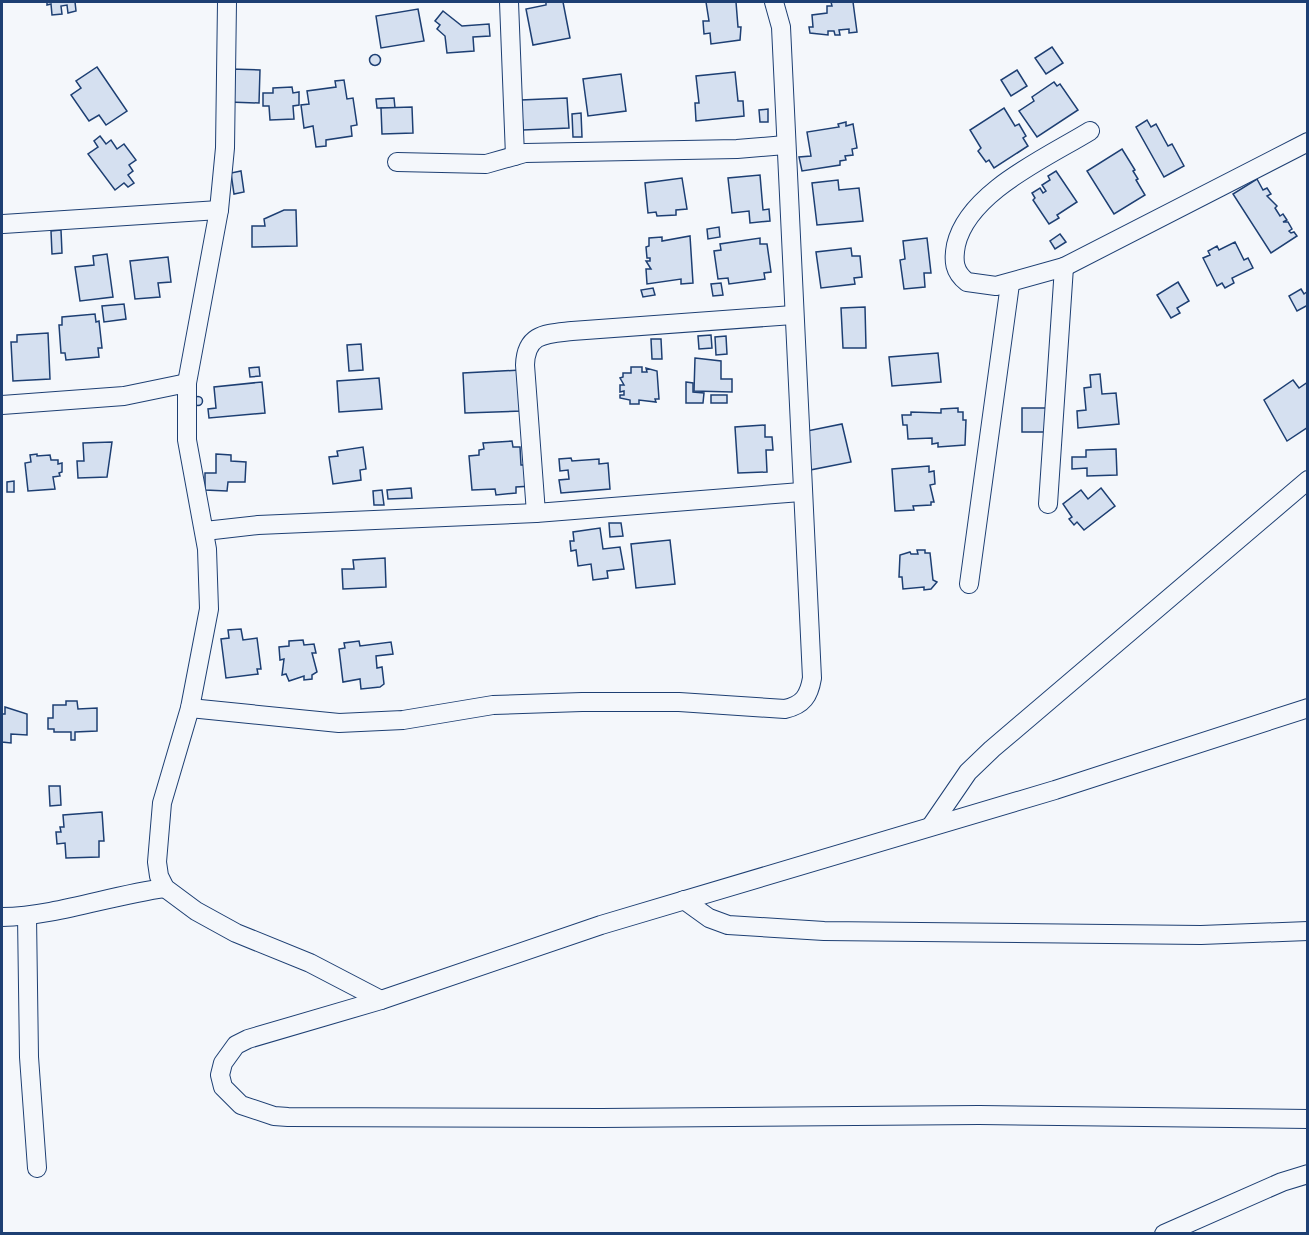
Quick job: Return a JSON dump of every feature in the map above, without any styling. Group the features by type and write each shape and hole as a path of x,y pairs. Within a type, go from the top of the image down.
{"street":[{"path":"227,2 225,148 219,210 187,383 187,440 205,531 210,600 190,708 162,803 157,862 159,876 165,888 196,911 236,933 310,963 381,1000"},
{"path":"509,2 515,156"},
{"path":"190,708 339,723 403,720 504,705 679,702 785,709 797,706 810,692 812,678 801,492 781,27 774,2"},
{"path":"1090,131 994,190 967,218 955,252 956,270 960,277 975,285 987,287 1010,284 1064,267 1308,142"},
{"path":"397,162 486,164 525,153 737,149 785,145"},
{"path":"3,224 219,210"},
{"path":"1048,504 1064,267"},
{"path":"969,584 1010,284"},
{"path":"536,513 525,365 525,351 530,342 537,338 572,331 793,315"},
{"path":"2,405 124,396 187,383"},
{"path":"931,826 954,789 976,764 1308,480"},
{"path":"205,531 258,525 536,513 801,492"},
{"path":"1308,708 1055,790 507,955 381,1000 248,1039 236,1045 223,1063 220,1075 223,1087 241,1105 274,1116 288,1117 613,1118 979,1115 1308,1119"},
{"path":"2,917 27,916 130,892 165,888"},
{"path":"684,900 708,918 728,925 824,931 1189,935 1308,931"},
{"path":"27,916 29,1057 37,1168"},
{"path":"1164,1233 1282,1182 1308,1174"}],"building":[{"path":"47,2 75,2 76,11 68,13 67,5 61,6 62,14 52,15 51,4 47,5"},
{"path":"546,2 563,2 570,38 533,45 526,9 546,5"},
{"path":"706,2 736,2 738,27 741,27 740,40 711,44 710,33 704,34 703,21 709,21"},
{"path":"831,2 853,2 857,32 849,33 849,29 839,30 840,35 835,35 834,31 828,31 828,35 810,33 809,27 813,27 812,15 827,13 827,6 832,6"},
{"path":"418,9 424,41 381,48 376,16"},
{"path":"443,11 462,26 489,24 490,36 473,37 474,51 447,53 445,36 437,29 440,25 435,21"},
{"path":"1052,47 1063,63 1046,74 1035,58"},
{"path":"375,54 381,60 375,66 369,60"},
{"path":"97,67 127,111 106,125 99,115 89,121 71,95 81,88 76,81"},
{"path":"230,69 260,70 259,103 229,102"},
{"path":"1017,70 1027,86 1011,96 1001,80"},
{"path":"735,72 738,101 743,101 744,116 696,121 695,103 699,103 696,76"},
{"path":"621,74 626,111 588,116 583,79"},
{"path":"344,80 347,99 353,98 357,125 351,126 352,136 326,140 326,146 316,147 313,126 304,128 301,105 309,104 307,91 336,87 335,81"},
{"path":"1054,82 1057,86 1060,84 1078,110 1037,137 1019,111 1034,101 1032,97"},
{"path":"292,87 293,93 299,92 299,105 293,106 294,119 270,120 269,106 263,106 263,93 273,93 273,88"},
{"path":"394,98 395,108 377,108 376,99"},
{"path":"567,98 569,128 523,130 521,100"},
{"path":"412,107 413,133 382,134 381,108"},
{"path":"1004,108 1015,126 1019,124 1026,136 1023,138 1028,146 994,168 989,160 986,162 978,151 981,148 970,130"},
{"path":"768,109 768,122 760,122 759,110"},
{"path":"581,113 582,137 573,137 572,114"},
{"path":"1147,120 1151,127 1156,124 1168,146 1172,144 1184,166 1164,177 1136,127"},
{"path":"846,122 846,126 853,124 857,148 852,149 853,155 845,156 846,160 840,161 840,165 802,171 799,157 811,156 807,132 839,127 838,124"},
{"path":"100,136 106,144 111,140 117,149 124,144 136,160 129,165 133,171 128,175 134,183 128,187 124,183 115,190 88,154 98,147 94,141"},
{"path":"1122,149 1135,170 1133,171 1138,179 1136,180 1145,195 1114,214 1087,171"},
{"path":"241,171 244,192 234,194 231,173"},
{"path":"1056,171 1077,202 1057,215 1059,218 1049,224 1033,200 1035,198 1032,193 1040,188 1043,193 1046,191 1042,185 1050,180 1048,176"},
{"path":"760,175 763,210 769,209 770,221 750,223 749,211 732,213 728,178"},
{"path":"682,178 687,209 676,210 676,215 657,216 656,212 648,213 645,183"},
{"path":"1257,179 1263,190 1267,188 1271,194 1267,196 1277,206 1275,208 1280,216 1283,214 1287,220 1283,222 1288,222 1292,229 1289,231 1294,232 1297,236 1271,253 1233,194"},
{"path":"838,180 839,190 859,188 863,221 817,225 812,183"},
{"path":"284,210 296,210 297,246 252,247 252,226 265,226 264,219"},
{"path":"719,227 720,237 708,239 707,229"},
{"path":"61,230 62,253 52,254 51,231"},
{"path":"1060,234 1066,242 1055,249 1050,241"},
{"path":"690,236 693,283 681,284 681,279 647,284 646,269 651,269 646,261 650,261 650,258 647,258 646,247 649,246 649,238 662,237 662,241"},
{"path":"760,238 760,244 767,244 771,272 764,273 765,279 729,284 728,278 718,279 714,251 721,250 720,244"},
{"path":"927,238 931,273 924,273 925,287 904,289 900,260 905,259 903,241"},
{"path":"1235,242 1244,260 1248,258 1253,268 1232,278 1234,283 1225,288 1222,283 1217,286 1203,258 1210,255 1208,251 1217,246 1219,250"},
{"path":"851,248 852,256 860,256 862,277 854,278 855,284 821,288 816,252"},
{"path":"107,254 113,297 80,301 75,267 94,265 93,256"},
{"path":"168,257 171,282 158,283 160,297 135,299 130,261"},
{"path":"1178,282 1189,301 1177,308 1180,313 1171,318 1157,295"},
{"path":"721,283 723,295 713,296 711,284"},
{"path":"653,288 655,295 643,297 641,290"},
{"path":"1301,289 1304,294 1308,291 1308,305 1297,311 1289,296"},
{"path":"124,304 126,319 104,322 102,306"},
{"path":"865,307 866,348 843,348 841,308"},
{"path":"95,314 96,322 99,321 102,348 98,348 99,357 66,360 65,353 61,353 59,325 62,325 62,317"},
{"path":"48,333 50,379 13,381 11,342 17,342 17,335"},
{"path":"711,335 712,348 699,349 698,336"},
{"path":"726,336 727,354 716,355 715,337"},
{"path":"651,339 661,339 662,359 652,359"},
{"path":"361,344 363,370 349,371 347,345"},
{"path":"938,353 941,382 892,386 889,357"},
{"path":"695,358 721,361 721,379 732,379 732,392 694,391"},
{"path":"259,367 260,376 250,377 249,368"},
{"path":"631,367 642,367 642,372 647,372 646,368 657,371 659,399 655,399 656,402 639,400 639,404 630,404 630,400 620,398 620,395 624,395 624,391 620,392 620,385 624,385 620,378 623,377 623,373 631,373"},
{"path":"520,370 522,411 465,413 463,373"},
{"path":"1100,374 1102,394 1116,393 1119,424 1078,428 1077,411 1086,410 1084,388 1091,387 1090,375"},
{"path":"379,378 382,409 339,412 337,381"},
{"path":"1293,380 1299,388 1308,382 1308,427 1287,441 1264,400"},
{"path":"262,382 265,413 209,418 208,409 216,408 214,387"},
{"path":"686,382 693,383 693,392 704,393 703,403 686,403"},
{"path":"711,395 727,395 727,403 711,403"},
{"path":"198,397 202,401 198,405 194,401"},
{"path":"958,408 958,412 963,412 963,420 966,420 965,445 938,447 938,443 932,444 932,438 908,439 907,425 903,425 902,415 911,415 911,412 941,413 941,409"},
{"path":"1022,408 1046,408 1045,432 1022,432"},
{"path":"842,424 851,462 810,470 802,432"},
{"path":"765,425 765,437 772,437 773,450 766,450 767,472 738,473 735,427"},
{"path":"512,441 513,447 520,447 521,465 530,465 532,486 516,487 516,493 496,495 495,489 472,490 469,456 479,455 479,450 484,449 483,443"},
{"path":"112,442 107,477 78,478 77,461 84,461 83,443"},
{"path":"363,447 366,469 360,470 361,480 333,484 329,457 338,456 337,451"},
{"path":"1116,449 1117,475 1087,476 1087,468 1072,469 1072,457 1086,457 1086,450"},
{"path":"37,454 37,456 50,455 51,460 58,460 58,464 62,463 60,476 53,477 55,489 28,491 25,463 31,462 30,455"},
{"path":"216,454 231,455 231,461 246,462 245,482 228,482 227,491 205,490 205,473 216,473"},
{"path":"571,458 572,461 599,459 599,464 608,463 610,489 561,493 559,480 569,479 568,470 560,471 559,459"},
{"path":"929,466 929,472 934,471 935,484 930,485 934,502 931,502 931,505 913,506 914,510 895,511 892,469"},
{"path":"14,481 14,492 7,492 7,482"},
{"path":"411,488 412,498 388,499 387,490"},
{"path":"1101,488 1115,506 1084,530 1077,522 1074,525 1069,519 1072,517 1063,504 1081,490 1088,499"},
{"path":"382,490 384,505 374,505 373,491"},
{"path":"609,523 621,523 623,536 610,537"},
{"path":"600,528 603,549 620,547 624,569 607,571 608,578 593,580 591,564 578,566 576,550 571,551 570,541 574,541 573,532"},
{"path":"670,540 675,584 636,588 631,544"},
{"path":"917,550 930,553 933,580 937,582 931,589 924,590 924,587 903,589 902,577 899,577 900,555 910,552 918,554"},
{"path":"385,558 386,587 343,589 342,569 354,569 353,560"},
{"path":"241,629 243,640 257,638 261,669 257,669 258,674 226,678 221,639 229,638 228,630"},
{"path":"303,640 304,645 314,644 316,653 312,653 317,672 312,675 312,679 304,680 304,676 289,681 286,674 282,675 284,659 280,660 279,647 289,646 289,641"},
{"path":"359,641 360,646 391,642 393,654 376,656 377,668 382,667 384,684 380,687 361,689 360,679 343,682 339,649 345,648 344,643"},
{"path":"66,701 77,701 78,709 97,708 97,731 75,732 75,740 71,740 71,732 54,732 54,729 48,729 48,718 53,718 53,705 66,705"},
{"path":"5,707 27,714 27,735 11,734 11,743 2,742 2,714 5,714"},
{"path":"49,786 60,786 61,805 50,806"},
{"path":"102,812 104,841 99,841 99,857 66,858 65,843 57,844 56,832 61,832 60,827 64,827 63,815"}]}
